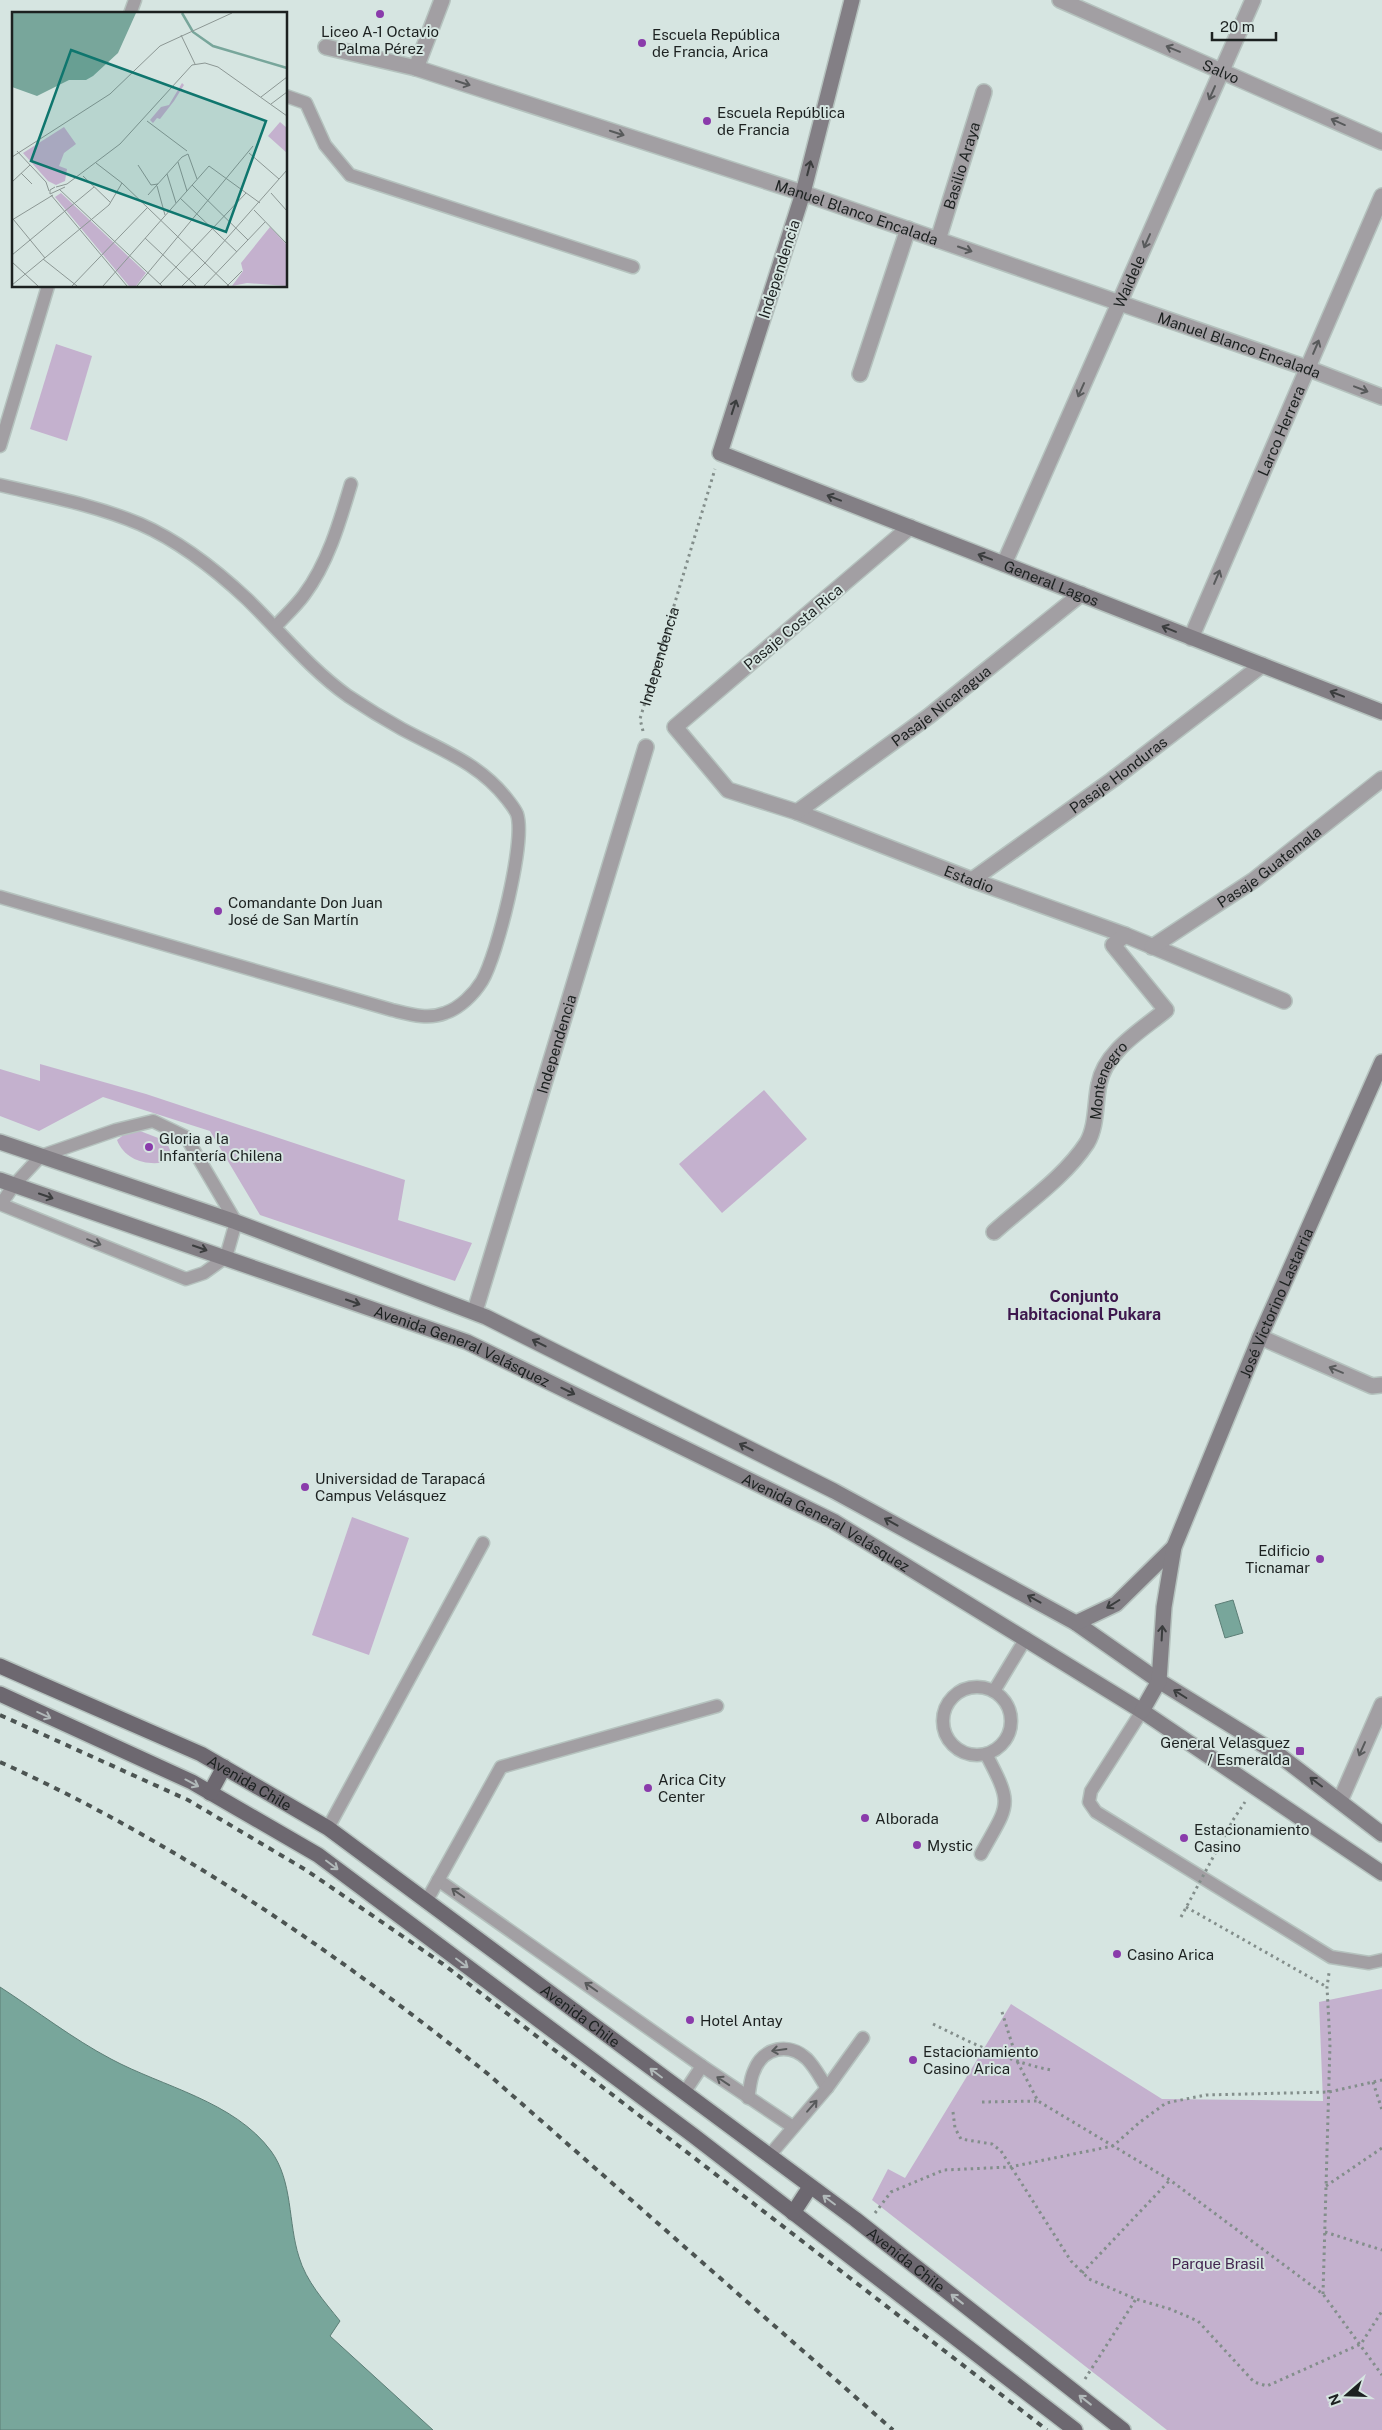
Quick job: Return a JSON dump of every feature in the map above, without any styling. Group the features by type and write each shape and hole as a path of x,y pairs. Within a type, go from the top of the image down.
{"main road":[{"name":"Independencia","path":"720,453 803,193 852,0"},
{"name":"General Lagos","path":"720,453 1382,712"},
{"name":"José Victorino Lastarria","path":"1142,1711 1159,1681 1164,1608 1174,1547 1260,1337 1382,1062"},
{"name":"Avenida General Velásquez","path":"0,1142 236,1222 274,1238 475,1311 834,1491 1076,1623 1159,1681 1279,1755 1382,1834"},
{"name":"Avenida General Velásquez","path":"7,1182 467,1342 833,1521 1142,1711 1382,1873"},
{"name":"José Victorino Lastarria","path":"1076,1623 1116,1604 1174,1547"},
{"name":"Avenida Chile","path":"0,1666 201,1754 328,1828 865,2227 1123,2430"},
{"name":"Avenida Chile","path":"0,1694 192,1782 318,1855 794,2213 1075,2430"},
{"path":"210,1793 224,1767"},
{"path":"794,2213 810,2187"}],"street":[{"path":"416,68 442,0"},
{"name":"Salvo","path":"1060,0 1382,142"},
{"name":"Waidele","path":"1004,564 1253,0"},
{"name":"Manuel Blanco Encalada","path":"326,47 416,68 803,193 1307,368 1382,397"},
{"name":"Basilio Araya","path":"938,240 984,92"},
{"name":"Larco Herrera","path":"1191,638 1382,196"},
{"path":"860,374 908,230"},
{"name":"Pasaje Costa Rica","path":"676,727 910,527"},
{"name":"Pasaje Nicaragua","path":"796,812 929,716 1082,594"},
{"name":"Pasaje Honduras","path":"972,880 1112,780 1262,665"},
{"name":"Estadio","path":"676,727 728,790 796,812 972,880 1125,935 1284,1001"},
{"name":"Independencia","path":"475,1311 646,747"},
{"name":"Pasaje Guatemala","path":"1152,947 1254,880 1382,779"},
{"name":"Montenegro","path":"994,1232 1072,1164 1088,1141 1096,1108 1099,1083 1107,1061 1166,1010 1113,945 1125,935"},
{"path":"1260,1337 1372,1386 1382,1385"},
{"path":"1340,1801 1382,1705"}],"lane":[{"path":"131,12 135,0"},
{"path":"288,97 306,102 325,145 350,175 633,267"},
{"path":"0,446 47,288"},
{"path":"275,627 304,595 318,572 334,538 350,484"},
{"path":"0,485 90,506 142,525 181,546 221,576 275,627 301,657 347,695 402,729 468,763 497,787 517,814 518,838 516,866 490,962 474,992 456,1008 445,1014 430,1016 414,1015 0,897"},
{"path":"153,1121 186,1138 236,1222 226,1257 204,1273 186,1279 1,1204 7,1182 41,1156 116,1130 153,1121"},
{"path":"328,1828 484,1543"},
{"path":"994,1691 1026,1638"},
{"path":"972,1687 994,1691 1002,1698 1008,1708 1009,1730 1004,1741 986,1754 964,1753 954,1747 947,1738 943,1717 946,1706 952,1697 961,1690 972,1687"},
{"path":"426,1902 501,1767 717,1706"},
{"path":"1142,1711 1091,1791 1089,1802 1096,1812 1331,1957 1369,1963 1382,1960"},
{"path":"981,1854 1005,1812 1007,1799 1002,1783 986,1754"},
{"path":"438,1880 702,2066 793,2127"},
{"path":"768,2156 827,2088 863,2038"},
{"path":"748,2098 753,2072 760,2058 773,2050 785,2048 799,2052 809,2061 827,2088"},
{"path":"684,2093 702,2066"}],"path":[{"name":"Independencia","path":"646,747 640,719 720,453"},
{"path":"1181,1917 1233,1820"},
{"path":"1186,1907 1328,1987"},
{"path":"1323,2294 1329,2092 1328,1987 1330,1969"},
{"path":"1002,2012 1018,2063 1038,2101 1170,2180 1323,2294 1382,2375"},
{"path":"934,2024 981,2048 1018,2063 1051,2070"},
{"path":"865,2227 891,2192 944,2170 1010,2167 1113,2146 1140,2122 1166,2103 1206,2095 1329,2092 1382,2080"},
{"path":"1373,2082 1382,2110"},
{"path":"982,2102 1038,2101"},
{"path":"953,2112 955,2128 961,2139 992,2144 1001,2151 1071,2261 1082,2273 1089,2279 1136,2299 1170,2309 1198,2321 1254,2382 1267,2386 1361,2344 1382,2311"},
{"path":"1326,2187 1382,2148"},
{"path":"1082,2273 1170,2180"},
{"path":"1325,2232 1382,2250"},
{"path":"1076,2392 1136,2299"}],"green space":[{"path":"56,344 92,356 67,441 30,429"},
{"path":"40,1064 146,1094 405,1180 398,1220 472,1243 455,1281 260,1215 210,1131 103,1097 39,1131 0,1116 0,1069 40,1081"},
{"path":"764,1090 807,1139 722,1213 679,1164"},
{"path":"130,1130 140,1131 166,1141 170,1150 170,1161 146,1163 126,1153 117,1140"},
{"path":"352,1517 409,1538 369,1655 312,1635"},
{"name":"Parque Brasil","path":"1382,1989 1382,2430 1167,2430 872,2200 888,2169 905,2178 1011,2004 1162,2099 1323,2101 1319,2002"}],"shaded area":[{"path":"1233,1600 1243,1633 1225,1638 1215,1605"},
{"path":"0,1987 97,2051 131,2069 218,2107 238,2119 256,2134 271,2151 283,2175 302,2266 316,2290 340,2321 330,2336 433,2430 0,2430"}],"railway":[{"path":"0,1715 188,1800 306,1870 443,1964 1047,2430"},
{"path":"0,1762 66,1793 130,1827 192,1864 314,1943 373,1985 488,2074 893,2430"}],"place":[{"name":"Liceo A-1 Octavio Palma Pérez","path":"380,14"},
{"name":"Escuela República de Francia, Arica","path":"642,43"},
{"name":"Escuela República de Francia","path":"707,121"},
{"name":"Comandante Don Juan José de San Martín","path":"218,911"},
{"name":"Gloria a la Infantería Chilena","path":"149,1147"},
{"name":"Universidad de Tarapacá Campus Velásquez","path":"305,1487"},
{"name":"Edificio Ticnamar","path":"1320,1559"},
{"name":"General Velasquez / Esmeralda","path":"1300,1751"},
{"name":"Arica City Center","path":"648,1788"},
{"name":"Alborada","path":"865,1818"},
{"name":"Estacionamiento Casino","path":"1184,1838"},
{"name":"Mystic","path":"917,1845"},
{"name":"Casino Arica","path":"1117,1954"},
{"name":"Hotel Antay","path":"690,2020"},
{"name":"Estacionamiento Casino Arica","path":"913,2060"}],"district":[{"name":"Conjunto Habitacional Pukara","path":"1084,1305"}]}
